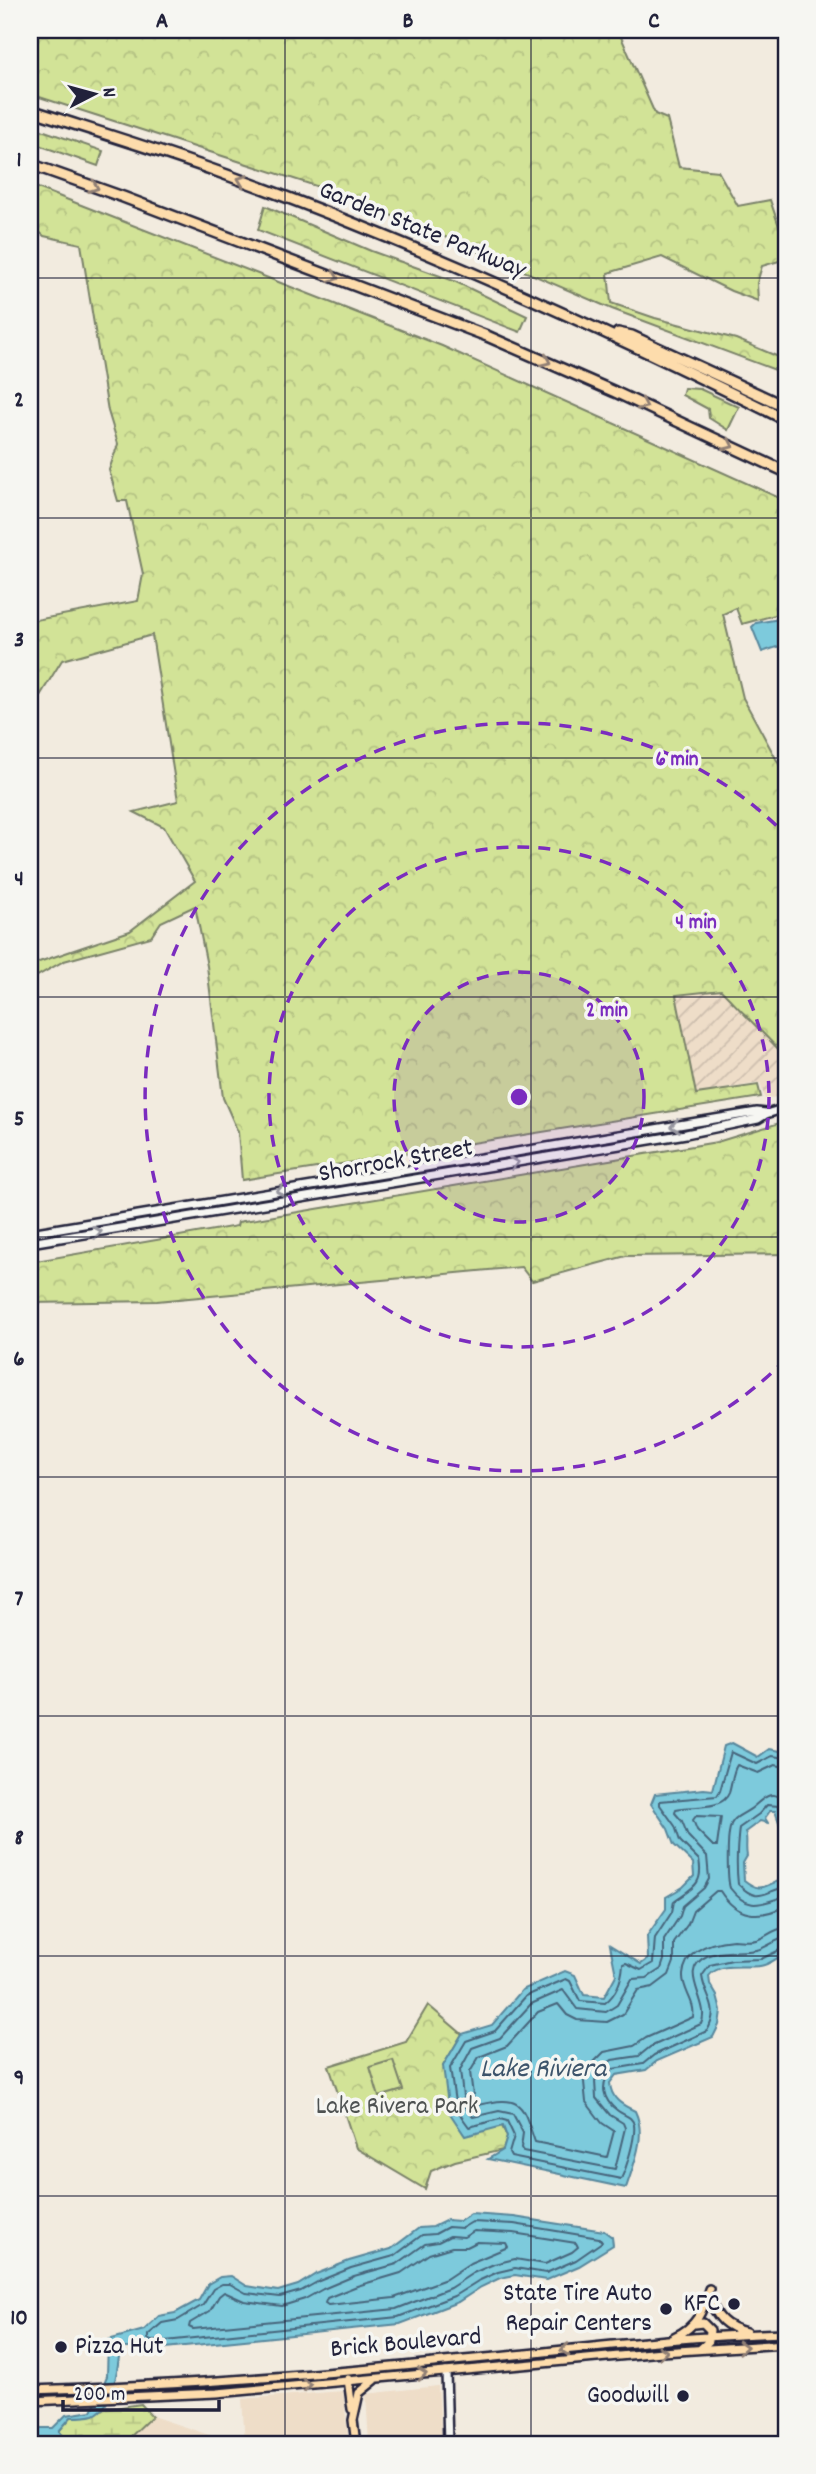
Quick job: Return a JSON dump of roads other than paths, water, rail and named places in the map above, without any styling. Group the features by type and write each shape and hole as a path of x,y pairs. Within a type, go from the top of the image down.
{"highway":[{"name":"Garden State Parkway","path":"30,110 226,174 435,257 603,330 786,420"},
{"path":"30,164 487,336 592,381 786,472"},
{"path":"603,330 632,336 786,407"}],"main road":[{"name":"Shorrock Street","path":"30,1242 686,1134 758,1119 786,1108"},
{"name":"Shorrock Street","path":"30,1233 757,1112 766,1114"},
{"path":"146,1224 205,1208 208,1203 221,1207 274,1203"},
{"path":"666,2340 681,2334 694,2324 704,2308 709,2289"},
{"path":"709,2298 723,2323 753,2334"},
{"path":"694,2324 703,2323 710,2330 710,2336 700,2349"},
{"name":"Brick Boulevard","path":"30,2391 120,2388 459,2361 710,2336 786,2333"},
{"name":"Brick Boulevard","path":"30,2401 217,2393 700,2349 786,2344"},
{"path":"448,2444 446,2372 459,2361"},
{"path":"341,2371 349,2381 356,2444"},
{"path":"354,2420 359,2393 367,2384 379,2378"},
{"path":"30,2391 41,2401"}],"water":[{"path":"786,618 786,644 762,652 752,627 756,623"},
{"name":"Lake Riviera","path":"732,1743 758,1757 769,1749 786,1752 786,1832 781,1828 775,1811 770,1811 765,1818 768,1823 760,1821 745,1832 747,1856 743,1863 744,1880 756,1887 785,1880 786,1876 786,1953 763,1965 725,1967 714,1972 709,1976 710,1984 721,2011 719,2025 713,2037 657,2061 646,2070 616,2075 610,2083 615,2097 635,2111 640,2130 636,2159 626,2188 488,2159 503,2150 507,2137 503,2126 465,2136 449,2112 443,2066 462,2034 492,2025 522,1990 565,1971 575,1975 584,1995 604,1997 616,1975 610,1945 641,1964 648,1959 647,1936 666,1909 666,1897 683,1887 694,1876 693,1863 674,1845 668,1829 651,1804 655,1794 713,1790 724,1746"},
{"path":"471,2214 514,2217 604,2231 612,2237 613,2245 579,2266 546,2280 515,2275 500,2278 458,2302 400,2324 165,2348 120,2348 114,2386 101,2411 91,2416 71,2417 59,2431 64,2437 58,2444 30,2444 30,2428 53,2428 66,2415 92,2411 107,2376 108,2340 144,2330 159,2316 175,2313 199,2300 208,2284 220,2277 231,2276 247,2286 278,2291 298,2285 316,2274 349,2261 391,2249 419,2228 433,2227 447,2220 460,2221"}],"place":[{"name":"KFC","path":"734,2304"},
{"name":"State Tire Auto Repair Centers","path":"666,2309"},
{"name":"Pizza Hut","path":"61,2347"},
{"name":"Goodwill","path":"683,2396"}],"park label":[{"name":"Lake Rivera Park","path":"397,2107"}]}
